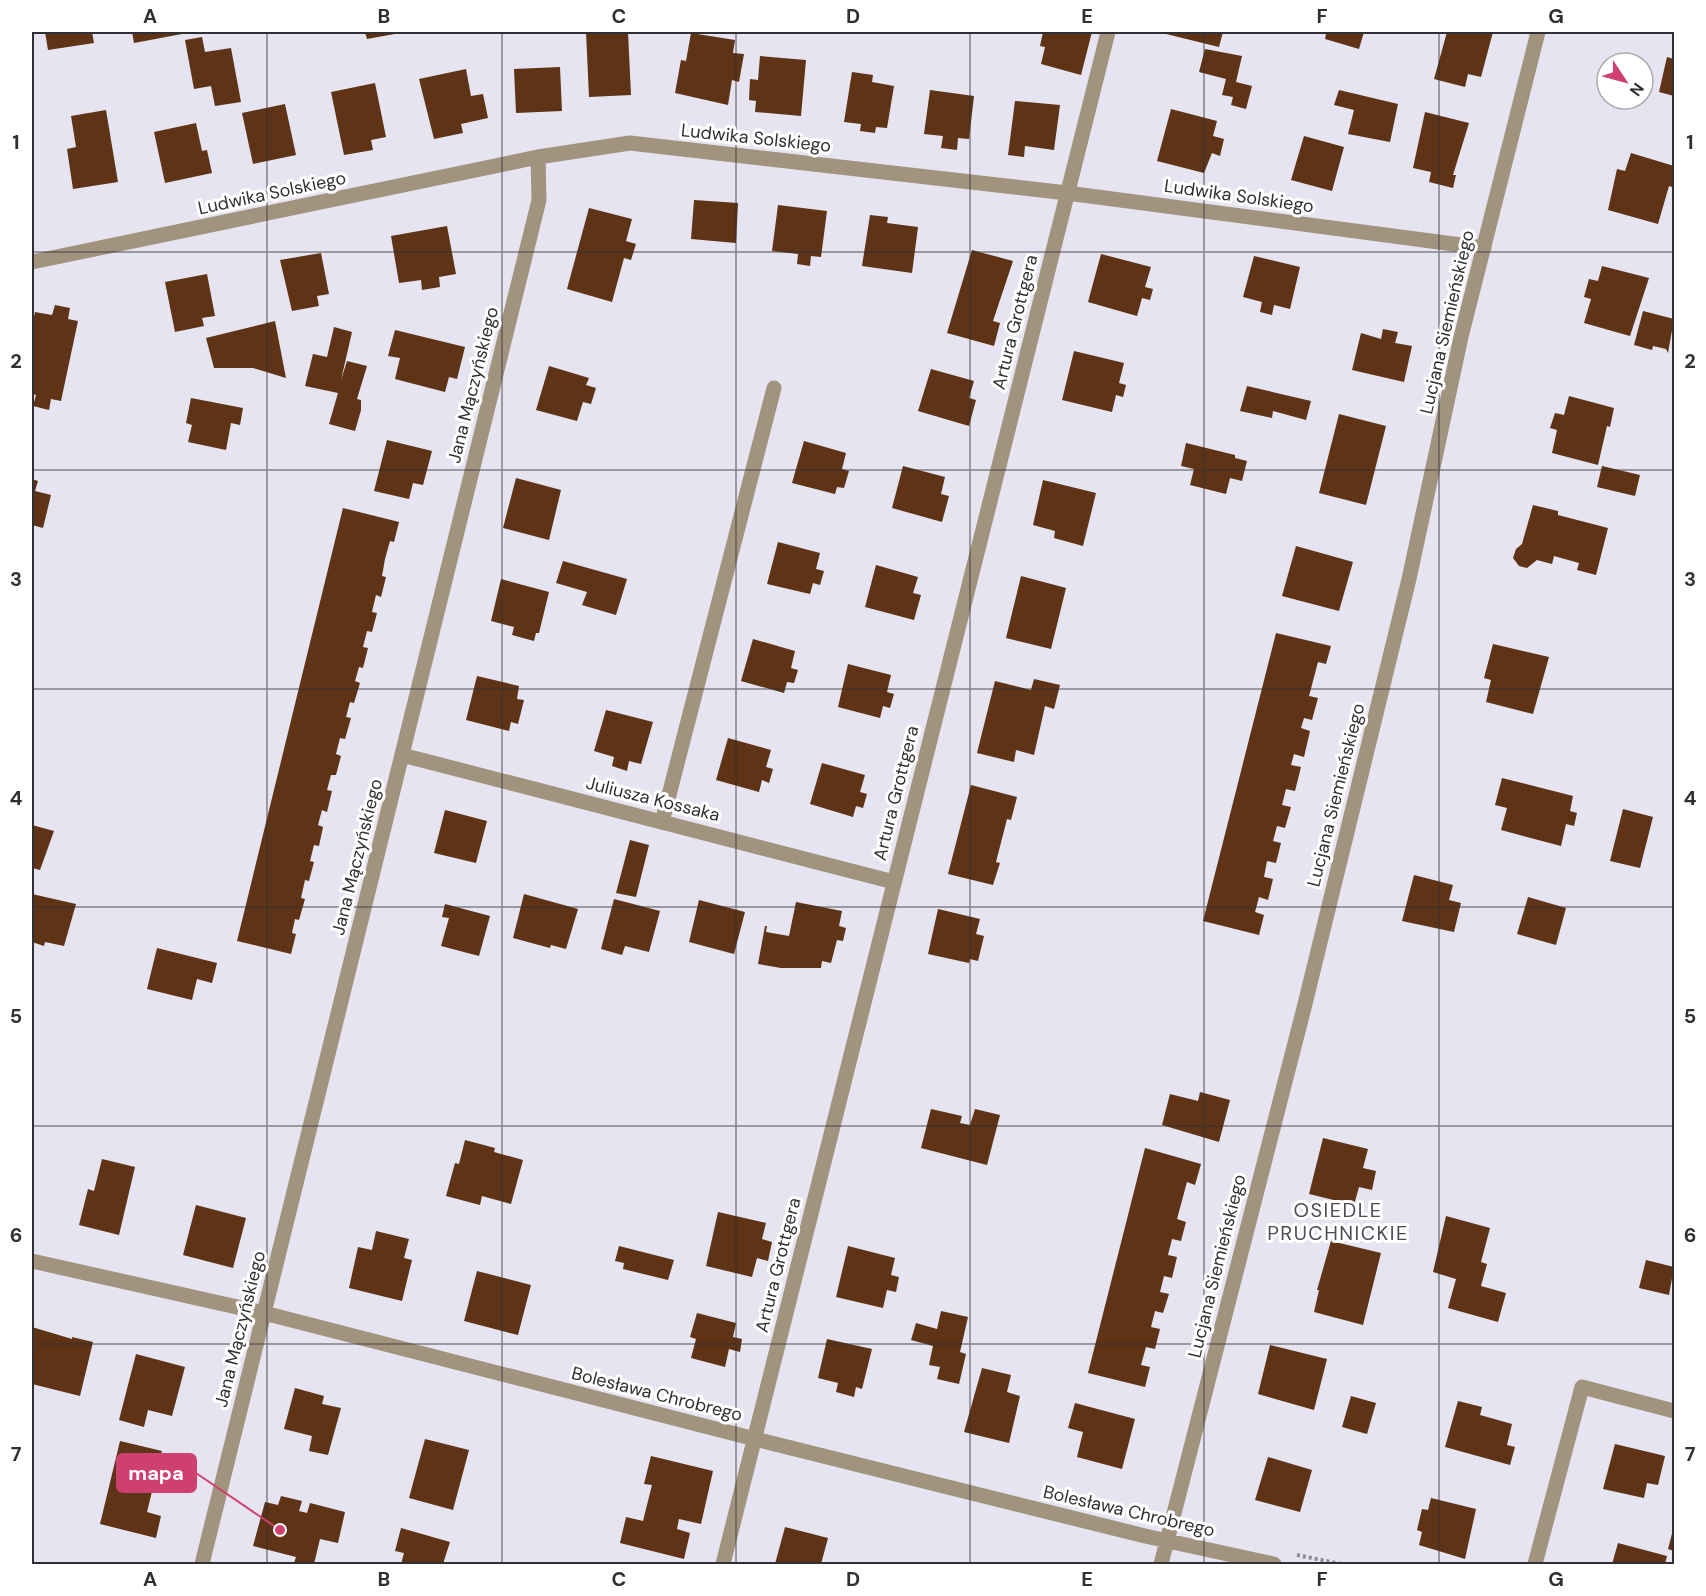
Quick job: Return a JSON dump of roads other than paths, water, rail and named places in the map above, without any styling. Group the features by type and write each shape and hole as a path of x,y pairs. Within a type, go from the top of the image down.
{"street":[{"name":"Artura Grottgera","path":"723,1564 1108,32"},
{"name":"Lucjana Siemieńskiego","path":"1161,1564 1304,1008 1397,625 1484,248 1538,32"},
{"name":"Ludwika Solskiego","path":"32,262 538,157 630,143 1067,193 1484,248"},
{"name":"Jana Mączyńskiego","path":"202,1564 539,200 538,157"},
{"path":"662,822 774,388"},
{"name":"Juliusza Kossaka","path":"402,755 894,882"},
{"name":"Bolesława Chrobrego","path":"32,1261 264,1313 754,1439 1145,1536 1274,1564"},
{"path":"1535,1564 1582,1387 1674,1411"}],"place":[{"name":"mapa","path":"280,1530"}],"district":[{"name":"OSIEDLE PRUCHNICKIE","path":"1338,1222"}]}
